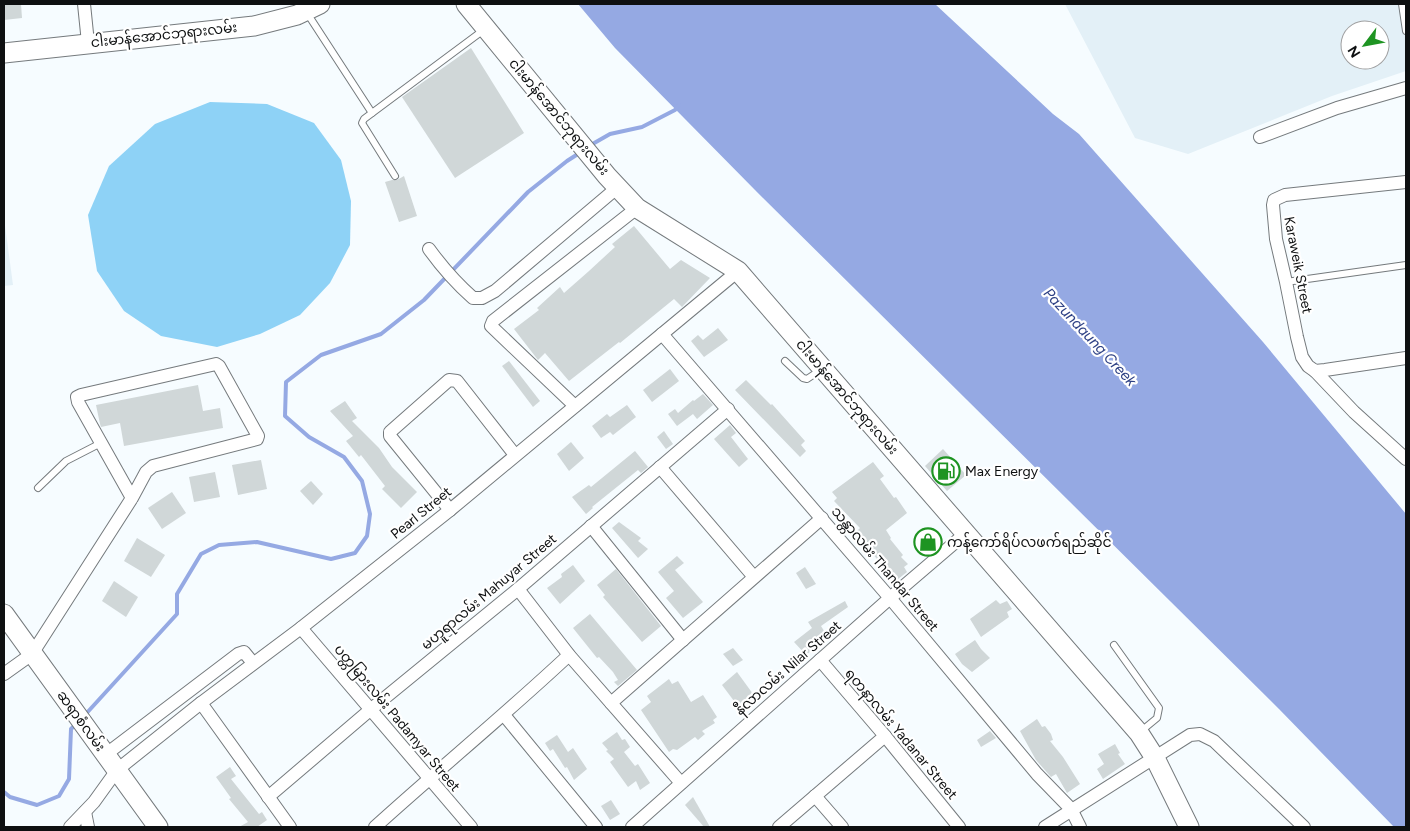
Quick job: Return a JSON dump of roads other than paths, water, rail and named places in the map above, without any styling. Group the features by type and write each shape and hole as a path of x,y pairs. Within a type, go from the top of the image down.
{"main road":[{"name":"ငါးမာန်အောင်ဘုရားလမ်း","path":"466,4 636,208 738,271 1139,733 1155,758 1189,827"},
{"name":"ငါးမာန်အောင်ဘုရားလမ်း","path":"4,53 254,26 298,15 313,7"},
{"name":"ဆရာစံလမ်း","path":"4,614 158,827"}],"street":[{"path":"84,4 88,43"},
{"path":"1260,137 1337,108 1406,88"},
{"name":"Karaweik Street","path":"1406,182 1285,195 1274,200 1273,205 1276,239 1296,337 1302,357 1308,366 1354,412 1406,459"},
{"path":"430,249 441,266 473,298 482,298 495,291 618,187"},
{"path":"575,406 491,326 494,321 636,208"},
{"name":"Pearl Street","path":"70,827 85,812 117,770 450,510 738,271"},
{"name":"သန္တာလမ်း Thandar Street","path":"662,334 822,518 1037,774 1071,809 1080,827"},
{"path":"1314,371 1406,358"},
{"path":"4,674 32,654 132,498 146,472 153,466 257,439 258,436 222,368 216,364 77,397 78,402 132,498"},
{"path":"450,510 390,436 390,432 449,380 456,381 516,455"},
{"name":"မဟူရာလမ်း Mahuyar Street","path":"268,797 370,710 518,589 728,408"},
{"path":"660,467 754,577"},
{"path":"611,703 822,518"},
{"path":"591,526 683,640"},
{"name":"နီလာလမ်း Nilar Street","path":"632,827 966,533"},
{"path":"518,589 569,655 681,783"},
{"name":"ပတ္တမြားလမ်း Padamyar Street","path":"301,628 471,827"},
{"path":"105,756 238,654 244,652 254,663"},
{"path":"375,827 429,778 504,715 569,655"},
{"name":"ရတနာလမ်း Yadanar Street","path":"820,660 959,827"},
{"path":"201,703 290,827"},
{"path":"504,715 596,827"},
{"path":"1045,827 1190,735 1200,734 1214,741 1304,827"},
{"path":"779,827 885,736"},
{"path":"815,796 842,827"},
{"path":"85,812 88,827"}],"lane":[{"path":"1402,4 1406,31"},
{"path":"313,7 372,113"},
{"path":"395,176 362,123 372,113 486,28"},
{"path":"1286,282 1406,265"},
{"path":"785,361 807,380 823,368"},
{"path":"38,488 66,461 101,443"},
{"path":"1114,645 1158,708 1157,718 1139,733"}],"water":[{"name":"Pazundaung Creek","path":"578,4 935,4 1053,114 1079,134 1263,342 1406,514 1406,827 1394,827 1279,709 755,190 615,48"}],"waterway":[{"path":"589,146 610,134 642,127 675,110 679,105"},
{"path":"84,716 177,614 177,594 201,554 219,545 257,542 331,559 355,553 367,536 370,514 362,481 344,457 309,437 285,416 286,382 321,355 381,334 424,300 528,192 581,152"},
{"path":"4,792 10,797 37,805 59,796 69,779 71,729 77,723"}],"place":[{"name":"Max Energy","path":"946,471"},
{"name":"ကန့်ကော်ရိပ်လဖက်ရည်ဆိုင်","path":"928,542"}]}
